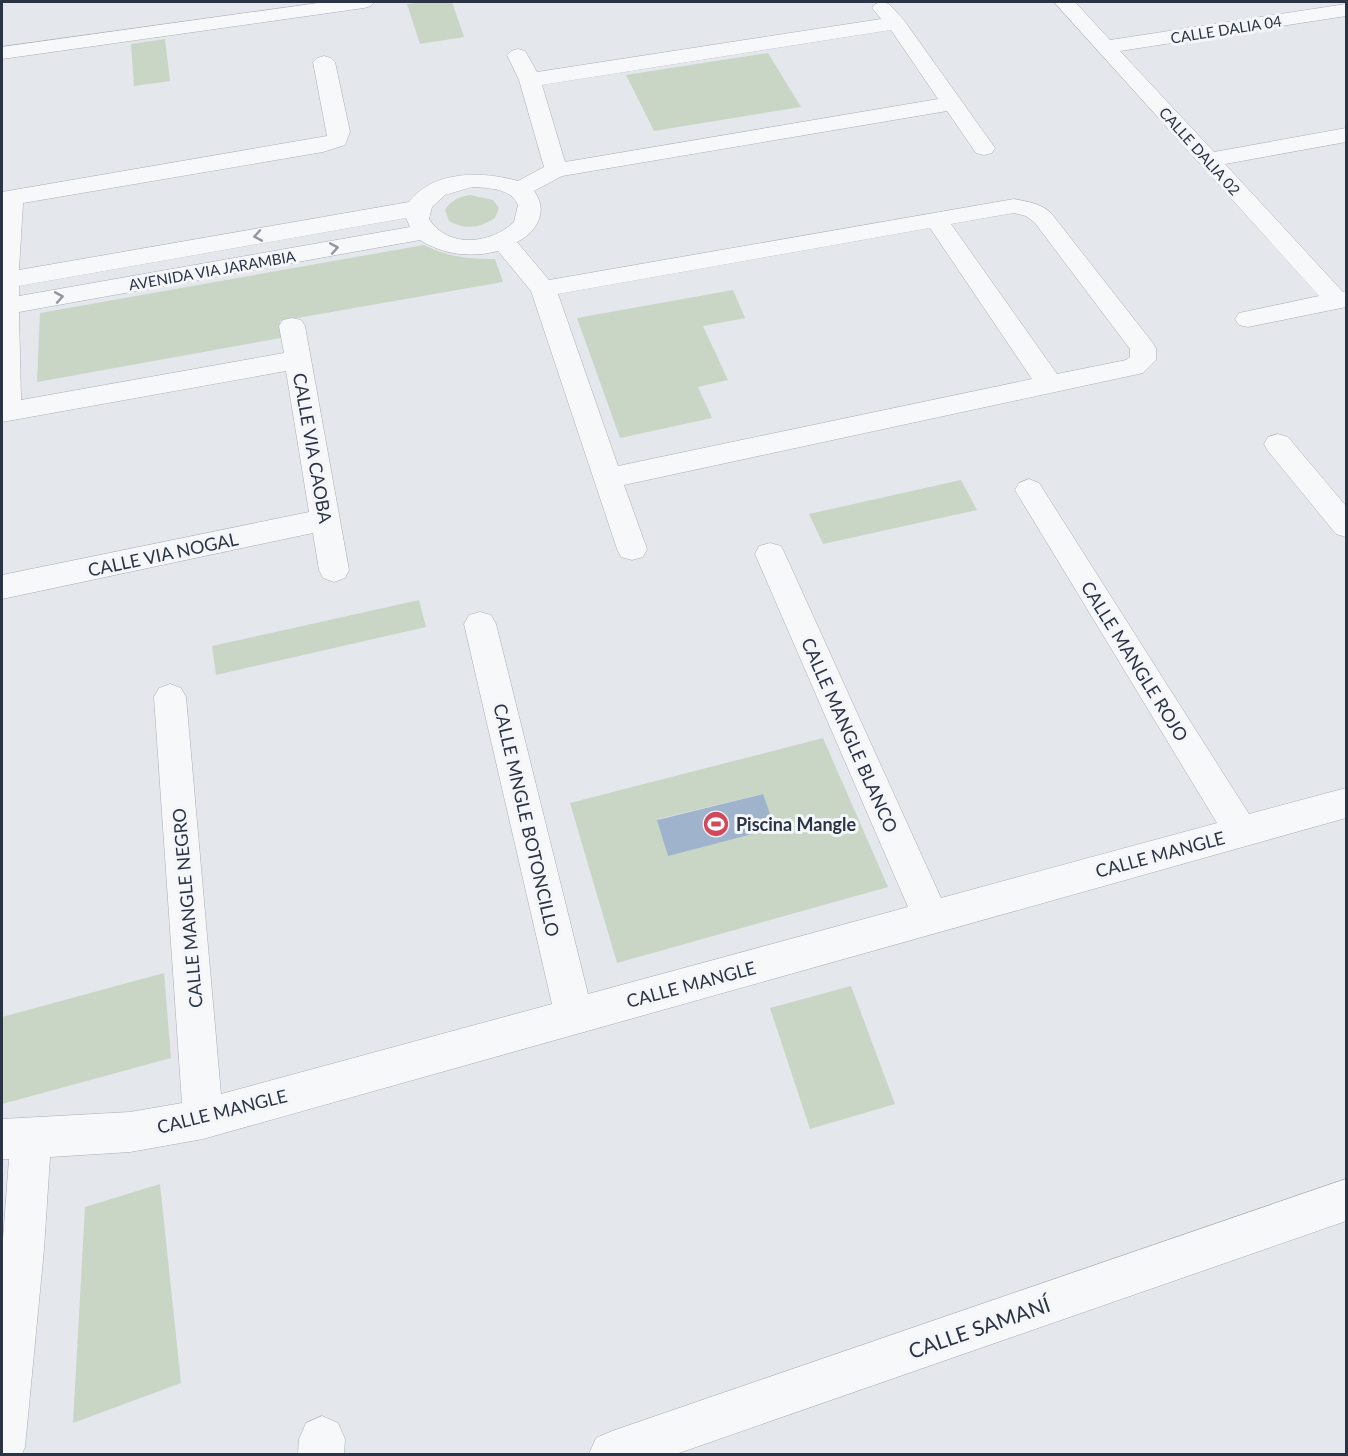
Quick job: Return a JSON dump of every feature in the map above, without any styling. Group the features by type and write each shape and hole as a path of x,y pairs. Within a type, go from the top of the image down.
{"street":[{"path":"215,2 218,22"},
{"path":"2,53 364,2"},
{"name":"CALLE DALIA 02","path":"1064,2 1208,159 1342,300"},
{"path":"880,6 896,23 984,148"},
{"name":"CALLE DALIA 04","path":"1106,47 1347,10"},
{"path":"530,81 896,23"},
{"path":"518,55 530,81 556,170"},
{"path":"297,360 5,413 6,199 323,145 337,140 339,132 324,62"},
{"path":"518,190 556,170 953,103"},
{"path":"1208,159 1347,135"},
{"path":"489,180 518,190 527,199 530,210 527,222 518,233 503,241 467,248 449,246 434,240 418,225 419,208 426,198 439,189 463,181 489,180"},
{"path":"543,290 1014,206 1034,210 1143,348 1143,360 1134,367 1048,383 608,478"},
{"name":"AVENIDA VIA JARAMBIA","path":"4,280 419,208"},
{"path":"936,220 1048,383"},
{"name":"AVENIDA VIA JARAMBIA","path":"4,307 423,232"},
{"path":"503,241 543,290 632,549"},
{"path":"1248,319 1342,300"},
{"name":"CALLE VIA CAOBA","path":"292,326 334,570"},
{"path":"1278,444 1345,520"},
{"name":"CALLE MANGLE ROJO","path":"1029,490 1241,832"},
{"name":"CALLE VIA NOGAL","path":"2,588 325,520"},
{"name":"CALLE MANGLE BLANCO","path":"770,554 931,917"},
{"name":"CALLE MNGLE BOTONCILLO","path":"480,624 574,1016"},
{"name":"CALLE MANGLE NEGRO","path":"170,697 203,1119"},
{"name":"CALLE MANGLE","path":"16,1137 130,1132 203,1119 1347,803"},
{"path":"2,1446 16,1137"},
{"name":"CALLE SAMANÍ","path":"612,1455 1347,1200"}],"green space":[{"path":"452,2 464,37 420,44 407,4"},
{"path":"165,39 170,81 134,86 131,44"},
{"path":"768,53 801,107 654,131 626,75"},
{"path":"470,195 493,200 499,208 495,218 472,227 461,226 449,221 445,210 447,207 456,200"},
{"path":"424,245 459,257 495,259 503,282 280,321 281,338 37,382 40,313"},
{"path":"733,290 745,318 703,326 728,380 698,387 712,418 620,438 577,318"},
{"path":"961,480 977,510 823,544 809,514"},
{"path":"419,600 426,627 216,675 212,646"},
{"path":"823,738 888,887 617,963 570,803","holes":["762,794 775,828 668,855 658,819"]},
{"path":"164,973 171,1058 2,1104 2,1017"},
{"path":"851,986 895,1104 810,1129 770,1008"},
{"path":"160,1184 181,1383 73,1423 85,1207"}],"water":[{"name":"Piscina Mangle","path":"763,794 775,828 668,856 657,820"}],"place":[{"name":"Piscina Mangle","path":"716,824"}]}
